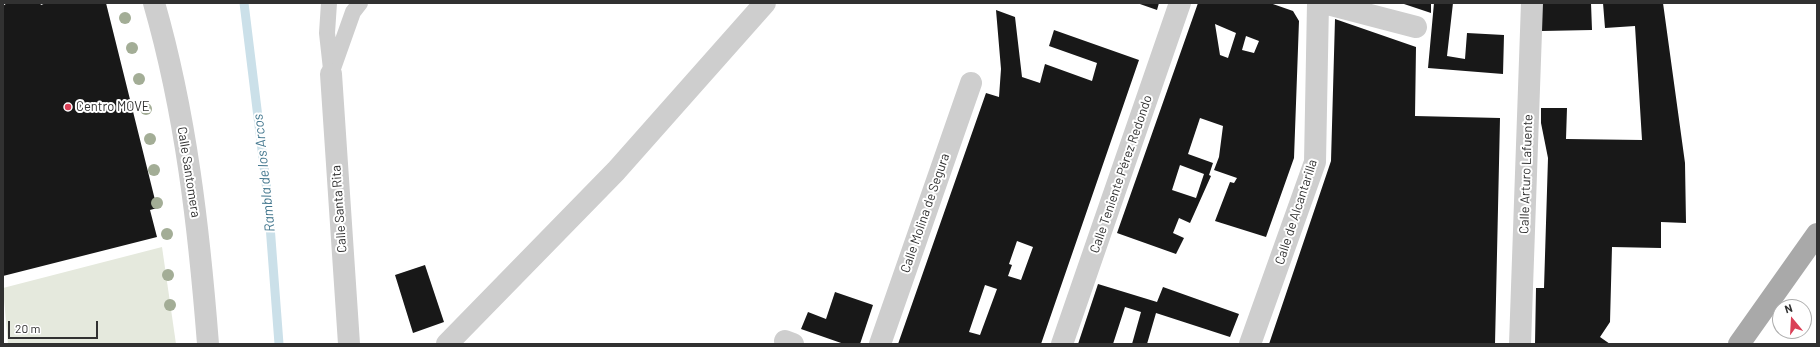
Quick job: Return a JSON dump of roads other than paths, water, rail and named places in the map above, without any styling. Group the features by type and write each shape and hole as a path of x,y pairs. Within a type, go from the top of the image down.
{"main road":[{"path":"1739,344 1817,234"}],"street":[{"name":"Calle Santomera","path":"154,3 167,48 187,152 201,252 208,344"},
{"path":"447,344 616,171 765,3"},
{"name":"Calle Teniente Pérez Redondo","path":"1062,344 1180,3"},
{"name":"Calle de Alcantarilla","path":"1250,344 1314,162 1318,3"},
{"path":"1324,3 1416,27"},
{"name":"Calle Arturo Lafuente","path":"1520,344 1532,3"},
{"name":"Calle Santa Rita","path":"331,74 349,344"},
{"name":"Calle Molina de Segura","path":"880,344 971,82"}],"lane":[{"path":"329,3 327,33 331,74"},
{"path":"331,74 353,12 360,3"}],"waterway":[{"name":"Rambla de los Arcos","path":"244,3 268,199 279,344"}],"place":[{"name":"Centro MOVE","path":"68,107"}]}
